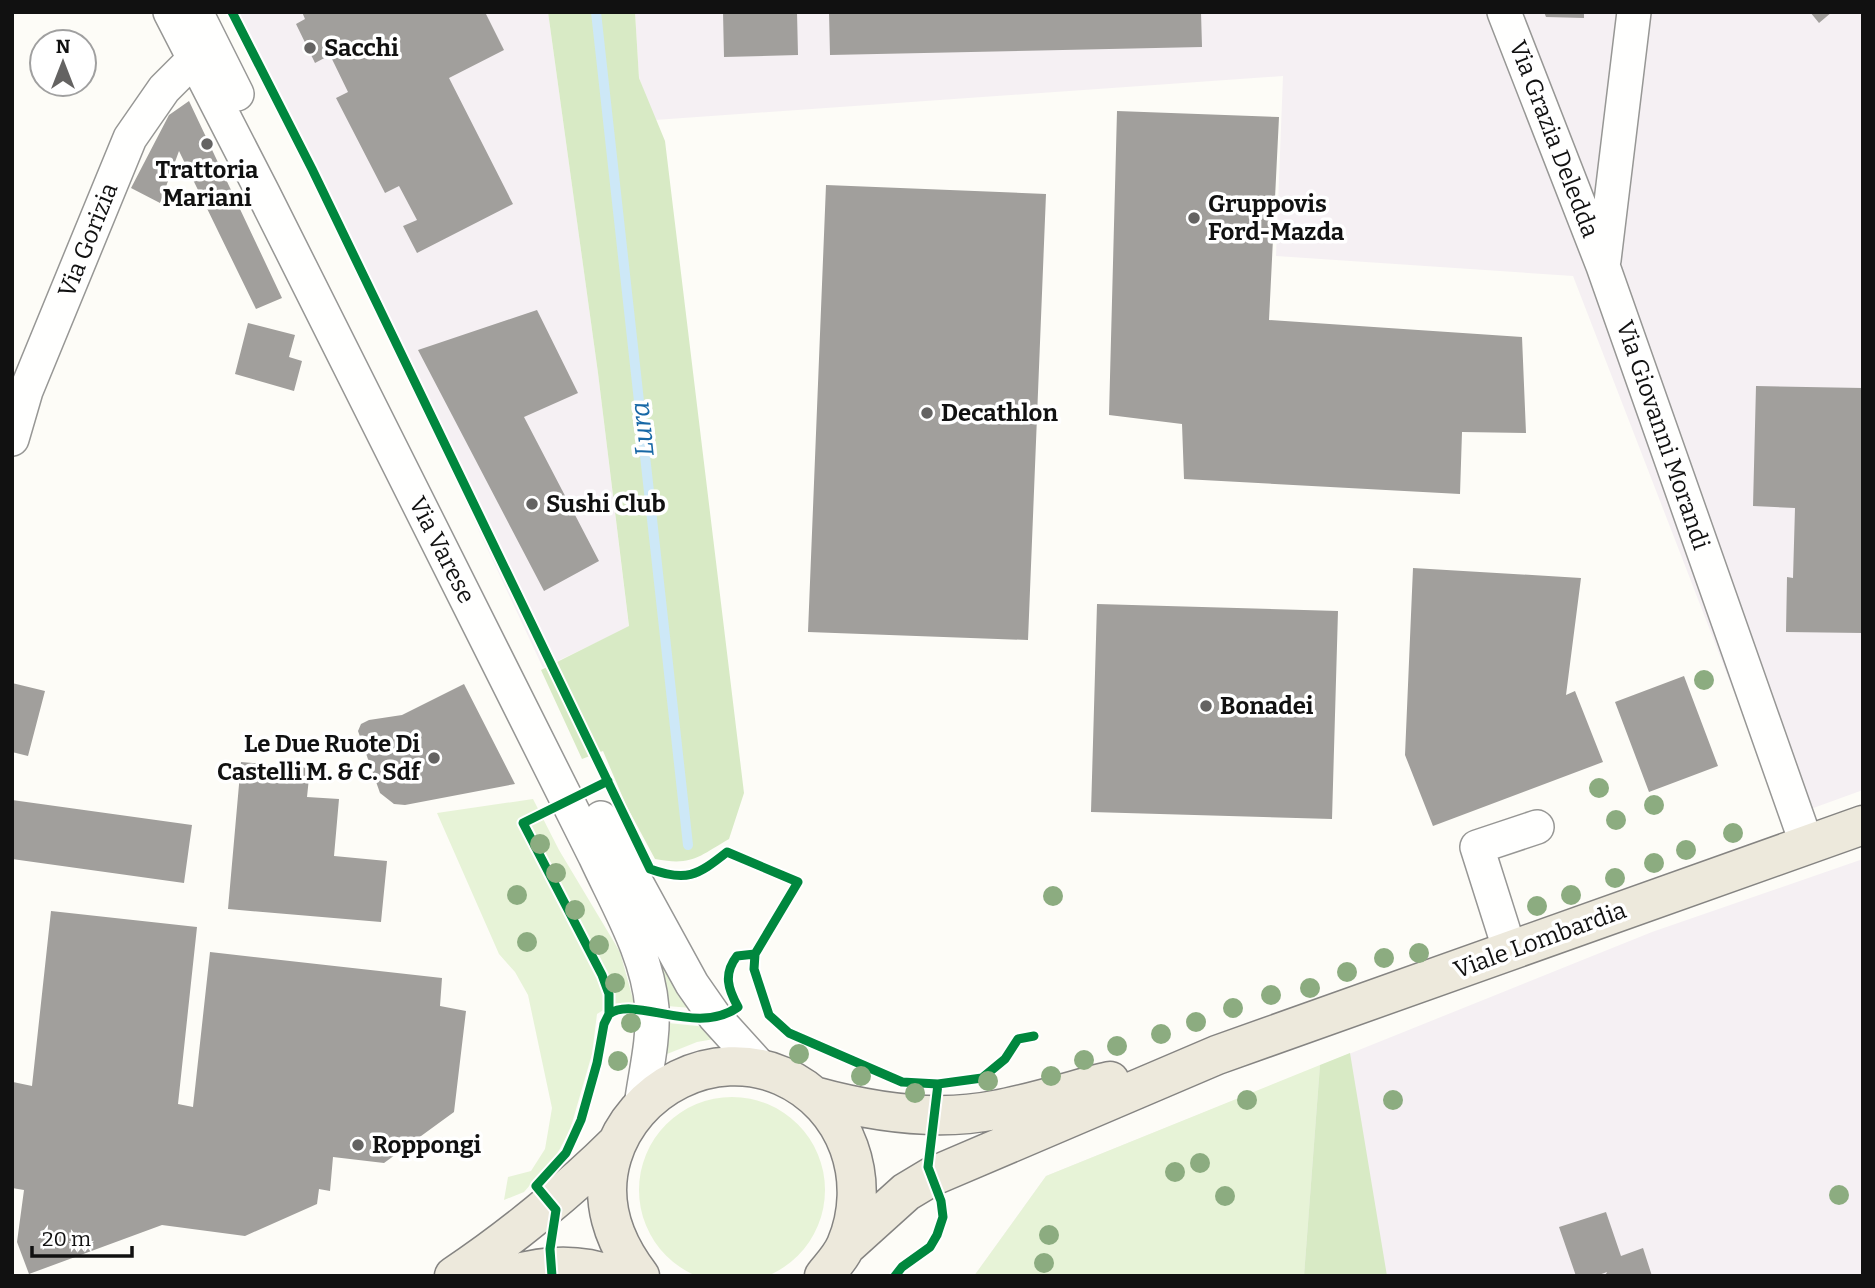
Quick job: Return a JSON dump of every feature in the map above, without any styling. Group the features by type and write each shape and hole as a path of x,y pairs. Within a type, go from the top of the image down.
{"main road":[{"name":"Viale Lombardia","path":"839,1264 896,1200 932,1177 1217,1055 1863,825"},
{"name":"Viale Lombardia","path":"814,1096 890,1112 934,1115 974,1113 1006,1108 1217,1055"},
{"path":"454,1276 597,1163 617,1143 641,1106 657,1091 697,1071 741,1066 781,1075 814,1096 830,1112 842,1131 851,1151 858,1196 855,1218 839,1264"},
{"path":"617,1143 608,1178 609,1214 615,1237 640,1276"},
{"path":"509,1276 551,1267 599,1270 613,1276"}],"street":[{"name":"Via Varese","path":"170,12 578,823 632,937 647,981 652,1012 641,1106"},
{"name":"Via Varese","path":"196,12 322,268 615,847 692,984 715,1017 763,1070"},
{"name":"Via Grazia Deledda","path":"1504,12 1603,266"},
{"name":"Via Giovanni Morandi","path":"1634,12 1603,266 1807,845"},
{"name":"Via Gorizia","path":"12,439 26,391 130,138 164,89 194,59"},
{"path":"1510,951 1477,847 1537,827"}],"shaded area":[{"path":"237,12 548,12 598,373 629,627 543,668"},
{"path":"635,12 1863,12 1863,790 1783,819 1573,276 1276,256 1283,76 655,120 639,78"},
{"path":"1863,859 1863,1276 974,1276 1046,1176 1652,932"}],"green space":[{"path":"548,12 635,12 639,78 665,141 744,793 729,839 702,855 686,860 655,859 626,805 603,751 582,759 541,670 629,626 598,373"},
{"path":"533,799 559,850 620,952 634,1003 613,1004 597,1014 592,1054 570,1130 557,1154 524,1192 504,1200 508,1177 531,1171 545,1149 552,1108 528,995 515,972 499,954 437,813"},
{"path":"628,892 691,1008 667,1006"},
{"path":"668,1023 707,1027 714,1039 697,1042 667,1054"},
{"path":"1350,1053 1387,1276 1304,1276 1320,1065"},
{"path":"1320,1065 1304,1276 974,1276 1046,1176"},
{"path":"732,1097 767,1104 798,1124 818,1155 825,1190 818,1225 798,1256 767,1276 732,1283 697,1276 666,1256 646,1225 639,1190 646,1155 666,1124 697,1104"}],"building":[{"path":"302,12 485,12 504,50 449,78 513,204 417,253 403,226 417,220 399,186 385,193 336,98 348,92 330,55 315,63 296,24 305,19"},
{"path":"723,12 797,12 798,55 724,57"},
{"path":"829,12 1201,12 1202,47 830,55"},
{"path":"1544,12 1584,12 1584,18 1546,17"},
{"path":"1810,12 1832,12 1819,23"},
{"path":"189,101 282,298 256,309 179,151 160,203 131,188 169,115"},
{"name":"Gruppovis Ford-Mazda","path":"1117,111 1279,117 1269,320 1522,337 1526,433 1462,432 1460,494 1184,479 1182,424 1109,415"},
{"name":"Decathlon","path":"826,185 1046,194 1028,640 808,632"},
{"path":"537,310 578,393 524,417 599,561 544,591 418,350"},
{"path":"248,323 295,335 289,357 302,361 294,391 235,374"},
{"path":"1756,386 1863,388 1863,633 1786,632 1787,577 1793,578 1795,508 1753,506"},
{"path":"1413,568 1581,578 1566,695 1575,691 1603,762 1433,826 1405,755"},
{"path":"1097,604 1338,611 1332,819 1091,812"},
{"path":"1684,676 1718,766 1649,792 1615,702"},
{"path":"12,683 45,691 28,756 12,752"},
{"name":"Le Due Ruote Di Castelli M. & C. Sdf","path":"464,684 515,784 405,805 394,804 380,793 358,731 361,724 369,720 402,715"},
{"path":"241,762 310,768 307,797 339,799 334,856 387,861 381,922 228,909"},
{"path":"12,800 192,825 184,883 12,859"},
{"path":"51,911 197,927 178,1104 193,1107 210,952 442,978 440,1006 466,1011 454,1112 384,1163 333,1157 330,1191 319,1189 317,1204 245,1236 162,1225 29,1274 17,1242 24,1190 12,1188 12,1086 13,1082 32,1086"},
{"path":"1606,1212 1621,1256 1643,1248 1652,1276 1605,1276 1607,1272 1596,1276 1576,1276 1559,1227"}],"waterway":[{"name":"Lura","path":"596,12 688,845"}],"cycle path":[{"path":"232,12 312,169 650,869 682,876 707,867 727,852 798,882 755,954 754,969 769,1015 789,1033 902,1082 938,1084 982,1078 1005,1059 1018,1039 1034,1036"},
{"path":"552,1276 550,1249 556,1210 536,1186 566,1153 581,1120 597,1063 604,1024 609,1014 609,994 602,975 523,823 608,781"},
{"path":"609,1014 620,1009 634,1009 686,1017 722,1015 738,1007 729,982 733,963 737,956 755,954"},
{"path":"895,1276 902,1267 930,1247 943,1217 941,1201 928,1167 938,1084"}],"place":[{"name":"Sacchi","path":"310,48"},
{"name":"Trattoria Mariani","path":"207,144"},
{"name":"Gruppovis Ford-Mazda","path":"1194,218"},
{"name":"Decathlon","path":"927,413"},
{"name":"Sushi Club","path":"532,504"},
{"name":"Bonadei","path":"1206,706"},
{"name":"Le Due Ruote Di Castelli M. & C. Sdf","path":"434,758"},
{"name":"Roppongi","path":"358,1145"}]}
